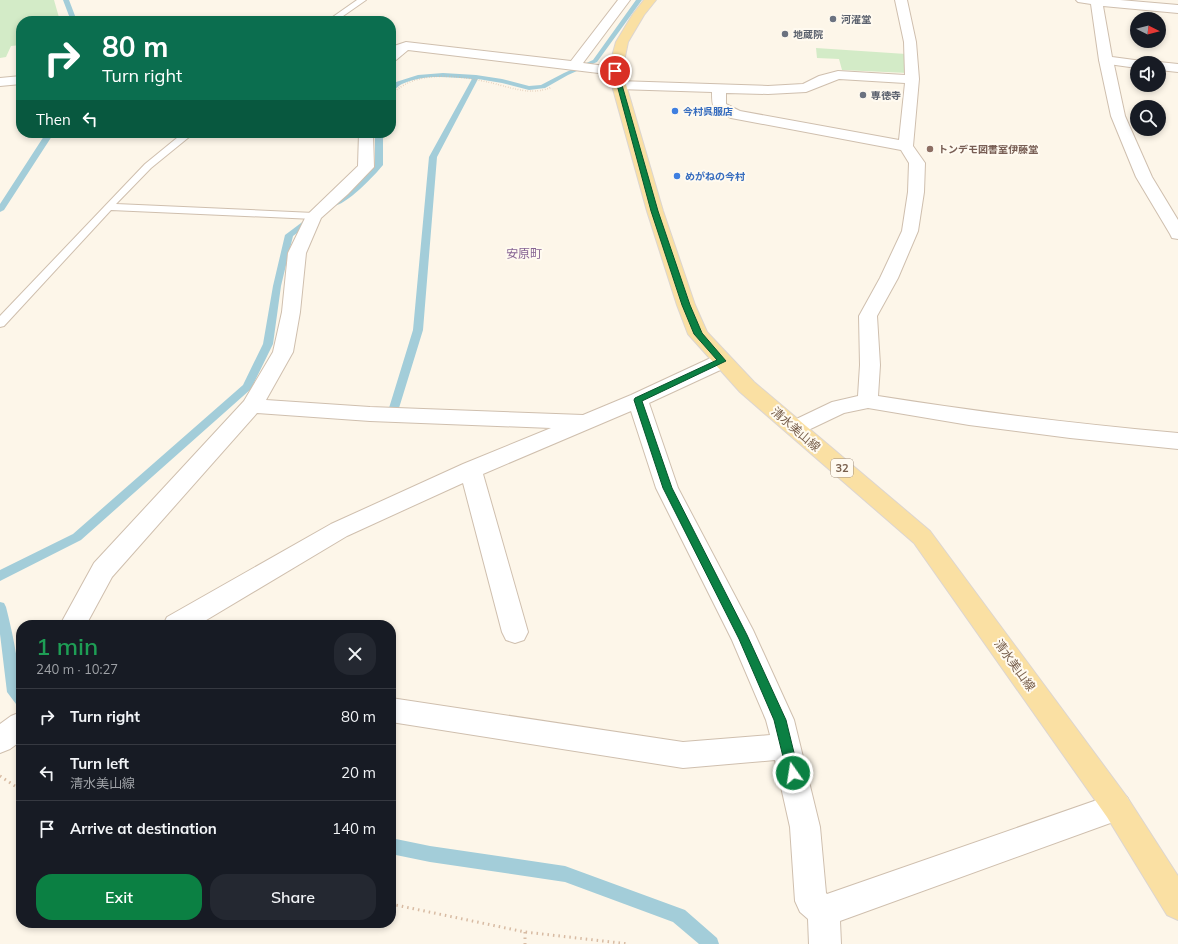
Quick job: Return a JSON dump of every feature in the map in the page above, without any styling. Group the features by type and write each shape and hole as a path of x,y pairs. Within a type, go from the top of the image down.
{"main road":[{"name":"清水美山線","path":"632,7 622,42 616,78 655,211 686,305 698,334 747,387 922,537 1117,807 1178,904"}],"street":[{"path":"868,401 870,366 868,316 889,278 910,231 916,192 917,163 906,146 912,79 910,42 900,0"},
{"path":"1082,0 1178,9"},
{"path":"1096,1 1106,60 1118,116 1144,177 1178,234"},
{"path":"574,66 632,7"},
{"path":"396,52 406,46 574,66 616,78 719,88 768,90 806,88 824,79 838,75 912,79"},
{"path":"1106,60 1130,63"},
{"path":"1166,67 1178,68"},
{"path":"0,82 16,80"},
{"path":"719,88 720,106 736,115 906,146"},
{"path":"76,620 103,570 252,406 283,352 291,312 297,254 314,216 366,167 366,138"},
{"path":"193,620 339,530 471,470 638,400 722,361"},
{"path":"638,400 668,488 744,638 780,720 805,827 811,901 824,911"},
{"path":"796,428 839,407 868,401 969,418 1070,431 1178,441"},
{"path":"252,406 377,414 583,422"},
{"path":"471,470 515,632"},
{"path":"396,711 683,755 787,746"},
{"path":"824,911 1117,807"},
{"path":"824,911 825,944"}],"lane":[{"path":"338,16 362,0"},
{"path":"0,323 148,166 183,138"},
{"path":"108,207 314,216"}],"path":[{"path":"396,90 400,86 411,81 431,78 490,82 527,90 543,91 573,74 574,66"},
{"path":"0,776 16,787"},
{"path":"396,905 525,932 629,944"},
{"path":"525,932 525,944"}],"green space":[{"path":"0,0 54,0 59,16 16,16 16,46 11,46 6,57 0,58"},
{"path":"816,48 906,54 907,73 842,70 839,59 817,58"}],"waterway":[{"path":"66,0 72,16"},
{"path":"476,77 502,81 529,88 543,87 566,74 595,61 639,0"},
{"path":"396,85 418,77 443,75 476,77"},
{"path":"394,408 418,330 433,157 476,77"},
{"path":"0,210 47,138"},
{"path":"334,204 361,185 379,165 379,138"},
{"path":"0,576 77,537 247,387 268,344 277,286 289,235 312,219"},
{"path":"0,607 6,631 14,692 16,694"},
{"path":"396,847 430,854 565,874 679,916 711,944"}],"place":[{"name":"河濯堂","path":"833,19"},
{"name":"地蔵院","path":"785,34"},
{"name":"専徳寺","path":"863,95"},
{"name":"今村呉服店","path":"675,111"},
{"name":"トンデモ図書室伊藤堂","path":"930,149"},
{"name":"めがねの今村","path":"677,176"}],"district":[{"name":"安原町","path":"524,253"}],"route":[{"path":"615,71 655,211 686,305 698,334 722,361 638,400 668,488 744,638 780,720 793,773"}]}
